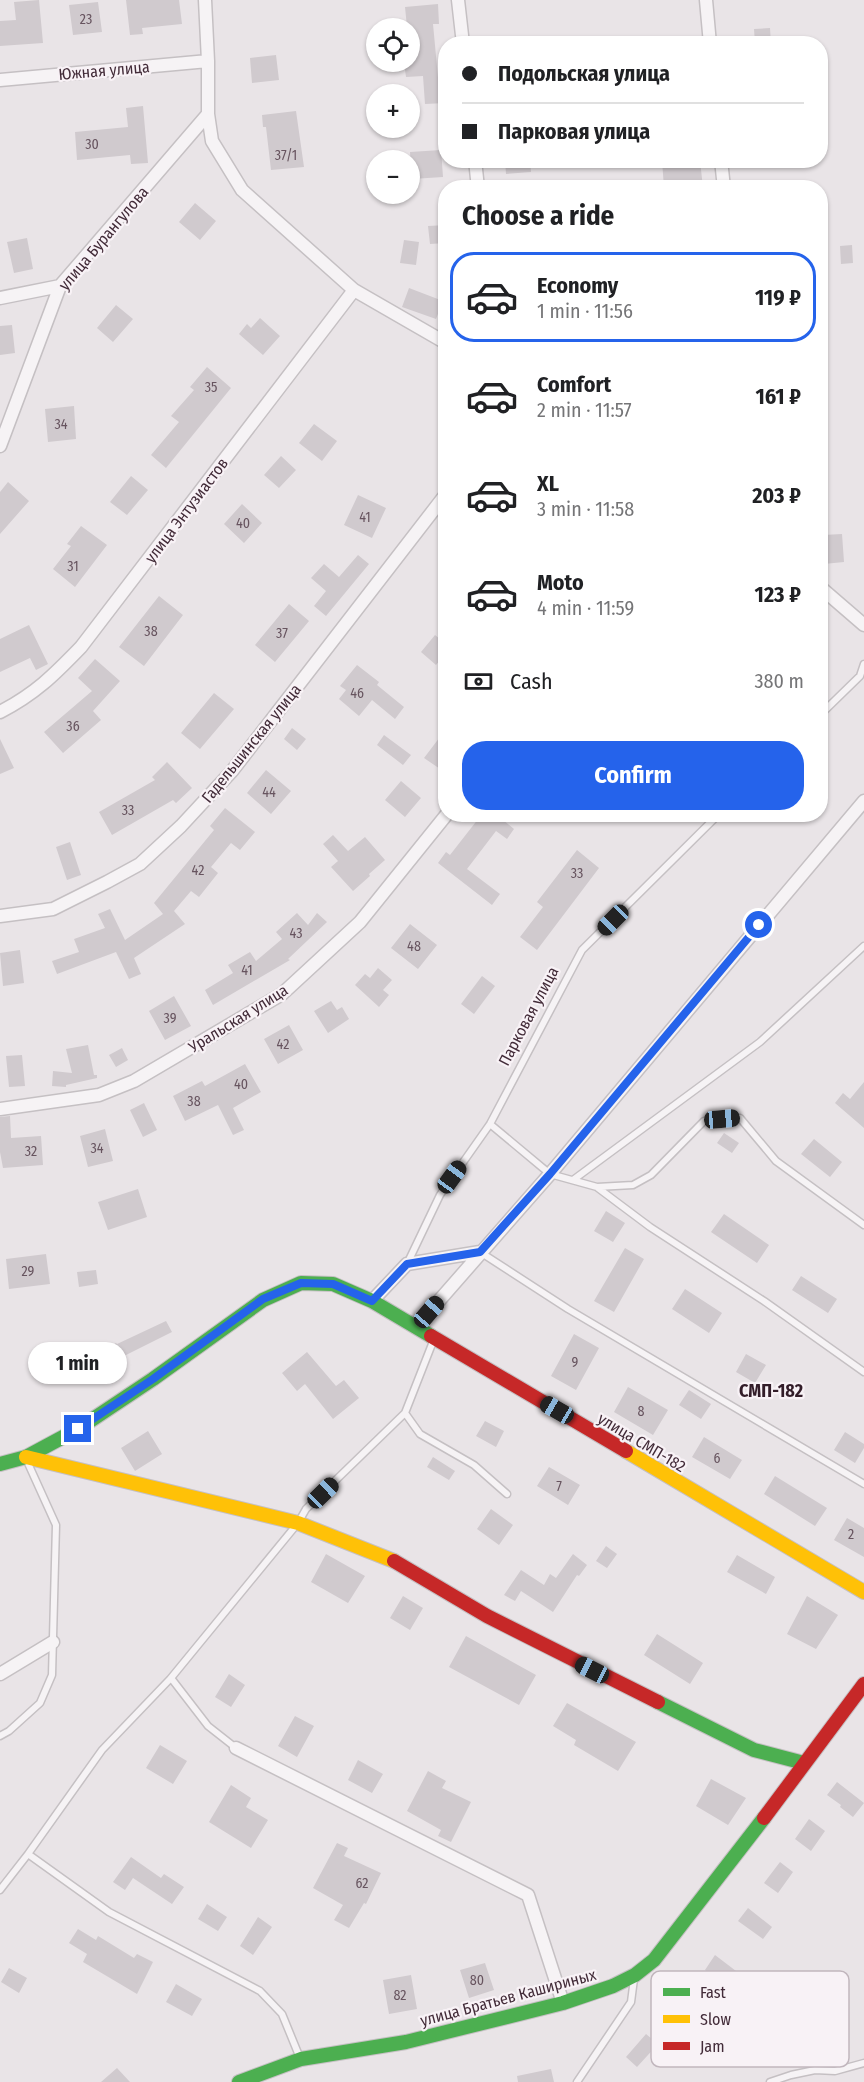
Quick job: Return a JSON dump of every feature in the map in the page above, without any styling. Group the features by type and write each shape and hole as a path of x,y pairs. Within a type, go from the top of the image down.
{"street":[{"path":"205,0 208,114 212,141 242,190 354,290 438,338"},
{"path":"458,0 462,36"},
{"path":"706,0 710,36"},
{"name":"Южная улица","path":"0,80 208,61"},
{"name":"улица Бурангулова","path":"0,446 60,286 208,114"},
{"path":"0,298 60,286"},
{"name":"улица Энтузиастов","path":"0,712 25,699 49,680 81,647 354,290"},
{"name":"Гадельшинская улица","path":"0,916 53,909 140,864 232,771 438,504"},
{"path":"828,594 864,625"},
{"path":"416,1327 550,1174 864,801"},
{"name":"Уральская улица","path":"0,1109 99,1095 134,1081 282,994 360,922 441,822"},
{"path":"0,1464 26,1457 88,1422 153,1379 263,1299 301,1283 333,1284 372,1301 407,1264 480,1252"},
{"name":"улица СМП-182","path":"372,1301 864,1592"},
{"path":"26,1457 298,1523 398,1563 487,1616 754,1750 804,1763"},
{"path":"0,1674 53,1642"},
{"name":"улица Братьев Кашириных","path":"239,2082 301,2059 405,2042 562,2003 613,1986 635,1975 654,1960 706,1895 864,1684"},
{"path":"236,1748 528,1895 562,2003"}],"lane":[{"path":"828,707 860,676 864,664"},
{"name":"Парковая улица","path":"407,1264 440,1194 490,1124 582,950 711,822"},
{"path":"573,1180 760,1042 864,946"},
{"path":"490,1124 550,1174 597,1187 633,1185 651,1175 704,1121 740,1118 776,1161 864,1225"},
{"path":"597,1187 650,1227 764,1301 864,1371"},
{"path":"480,1252 568,1309 864,1484"},
{"path":"0,1890 102,1749 171,1678 298,1523 306,1509 405,1413 435,1338"},
{"path":"405,1413 420,1434 474,1466 507,1494"},
{"path":"0,1736 9,1731 40,1703 52,1675 56,1526 26,1457"},
{"path":"171,1678 208,1726 236,1748"},
{"path":"28,1854 109,1912 260,1991 282,2014 301,2059"},
{"path":"577,2082 631,2002 635,1975"},
{"path":"770,2082 791,2074 815,2070 835,2071 864,2063"}],"building":[{"path":"39,0 43,43 0,46 0,21 16,20 14,2"},
{"path":"126,0 179,0 182,24 142,28 143,34 130,35"},
{"path":"98,2 102,32 73,35 69,5"},
{"path":"438,4 439,24 433,24 438,103 425,104 423,76 406,77 405,72 420,72 420,18 406,18 405,7"},
{"path":"770,28 770,36 754,36 754,29"},
{"path":"276,55 279,80 252,83 250,58"},
{"path":"143,106 148,163 131,164 130,155 77,160 75,132 128,127 126,108"},
{"path":"296,111 304,167 271,170 266,127 263,127 262,115"},
{"path":"438,150 438,168 442,168 443,177 420,178 420,151"},
{"path":"506,168 531,168 531,172 506,174"},
{"path":"663,168 701,168 702,180 663,180"},
{"path":"195,203 216,221 200,240 179,222"},
{"path":"438,225 438,244 430,244 428,226"},
{"path":"27,238 33,269 14,273 7,242"},
{"path":"404,240 419,242 416,265 400,263"},
{"path":"852,245 853,263 841,264 840,246"},
{"path":"409,288 438,299 436,319 402,307"},
{"path":"116,305 133,319 113,342 97,328"},
{"path":"260,318 280,336 263,355 239,334 247,324 251,328"},
{"path":"12,325 15,353 0,355 0,326"},
{"path":"207,367 231,388 166,468 151,455 179,422 171,416 194,390 190,387"},
{"path":"74,406 76,439 48,442 45,409"},
{"path":"314,424 337,441 322,461 299,443"},
{"path":"281,456 296,470 279,488 264,475"},
{"path":"131,476 148,490 127,515 110,502"},
{"path":"8,482 29,501 0,534 0,492"},
{"path":"358,495 386,508 372,538 344,525"},
{"path":"242,504 262,523 244,543 224,524"},
{"path":"81,526 107,545 75,587 53,569 71,546 67,544"},
{"path":"842,534 844,562 828,564 828,535"},
{"path":"358,555 369,564 326,616 314,606 326,591 311,578 324,564 339,577"},
{"path":"159,596 183,615 144,666 119,647"},
{"path":"289,604 309,621 275,662 255,645"},
{"path":"29,625 48,664 36,670 30,658 0,672 0,639"},
{"path":"435,635 438,637 438,663 436,665 421,652"},
{"path":"95,659 120,681 93,711 101,720 63,753 44,732 92,691 78,678"},
{"path":"357,665 379,682 377,685 404,707 395,719 372,700 359,716 339,699 346,690 340,686"},
{"path":"214,693 234,709 200,749 181,733"},
{"path":"292,728 306,739 297,750 284,739"},
{"path":"384,735 411,755 403,765 377,745"},
{"path":"0,739 14,768 0,774"},
{"path":"438,740 438,768 424,758"},
{"path":"167,762 192,788 176,803 173,800 112,835 99,812 155,780 152,777"},
{"path":"266,770 291,791 271,814 247,793"},
{"path":"401,781 421,798 405,817 385,800"},
{"path":"225,808 255,832 240,850 231,843 211,867 218,873 199,897 191,891 174,911 185,924 134,958 141,974 129,979 116,952 57,974 52,961 79,952 74,939 105,928 98,914 110,909 125,940 163,914 154,903 214,830 210,826"},
{"path":"476,822 506,822 514,829 507,839 496,831 467,869 500,894 492,905 438,863 446,852 450,855"},
{"path":"333,835 348,851 365,837 385,860 353,891 331,867 338,861 323,844"},
{"path":"70,842 81,875 67,880 56,847"},
{"path":"577,850 599,868 537,950 520,937 543,907 537,902"},
{"path":"297,913 308,925 317,913 327,922 288,959 290,960 213,1005 205,990 233,973 228,965 250,952 256,961 282,939 276,932"},
{"path":"410,924 437,945 418,969 391,948"},
{"path":"20,950 24,983 3,986 0,953"},
{"path":"378,968 392,980 383,990 389,995 379,1007 355,985 365,974 370,978"},
{"path":"482,976 495,986 474,1014 461,1004"},
{"path":"174,996 191,1026 165,1040 149,1011"},
{"path":"331,1001 337,1010 342,1007 349,1019 328,1033 314,1011"},
{"path":"289,1025 303,1050 278,1064 264,1039"},
{"path":"88,1045 94,1075 97,1075 97,1078 66,1085 66,1087 52,1086 53,1071 72,1073 66,1049"},
{"path":"122,1048 128,1060 116,1067 109,1055"},
{"path":"22,1055 25,1086 9,1087 6,1056"},
{"path":"245,1064 261,1092 233,1108 244,1130 233,1135 218,1105 185,1121 173,1096 202,1081 205,1086"},
{"path":"864,1082 864,1128 835,1103 843,1093 850,1099"},
{"path":"144,1103 157,1130 143,1137 130,1110"},
{"path":"10,1116 11,1138 41,1136 43,1165 3,1168 0,1152 0,1117"},
{"path":"105,1129 113,1161 88,1167 80,1136"},
{"path":"724,1133 739,1143 732,1153 717,1143"},
{"path":"814,1139 842,1162 830,1177 801,1154"},
{"path":"138,1189 147,1217 108,1230 98,1202"},
{"path":"606,1211 625,1223 613,1242 594,1231"},
{"path":"724,1214 769,1245 757,1263 711,1232"},
{"path":"625,1248 644,1259 614,1312 594,1301"},
{"path":"46,1254 50,1284 9,1289 6,1259"},
{"path":"96,1270 98,1284 79,1287 77,1272"},
{"path":"801,1276 837,1299 828,1313 792,1290"},
{"path":"685,1289 722,1313 709,1333 672,1309"},
{"path":"166,1321 172,1332 105,1368 97,1354"},
{"path":"574,1334 599,1348 576,1390 551,1376"},
{"path":"307,1352 336,1386 344,1380 359,1398 333,1419 305,1384 297,1391 282,1373"},
{"path":"746,1354 766,1365 755,1383 736,1372"},
{"path":"628,1387 668,1410 653,1435 614,1412"},
{"path":"689,1390 711,1404 701,1419 679,1405"},
{"path":"485,1421 504,1431 496,1447 476,1436"},
{"path":"148,1431 162,1454 135,1471 121,1448"},
{"path":"845,1432 864,1444 855,1463 834,1450"},
{"path":"704,1437 742,1460 730,1479 692,1457"},
{"path":"433,1457 455,1471 449,1480 427,1467"},
{"path":"549,1467 580,1485 568,1505 537,1486"},
{"path":"775,1476 827,1508 815,1526 764,1494"},
{"path":"491,1509 513,1525 499,1545 477,1529"},
{"path":"847,1518 864,1528 864,1557 834,1540"},
{"path":"606,1546 617,1554 607,1568 596,1561"},
{"path":"326,1554 365,1576 348,1603 311,1582"},
{"path":"573,1554 587,1565 579,1576 577,1575 553,1612 521,1591 515,1601 504,1595 521,1570 544,1585 550,1574 556,1578"},
{"path":"737,1555 775,1577 766,1594 727,1572"},
{"path":"403,1596 423,1608 410,1630 390,1618"},
{"path":"807,1596 838,1615 816,1649 787,1634"},
{"path":"657,1634 703,1663 690,1684 644,1655"},
{"path":"466,1636 536,1675 519,1705 449,1667"},
{"path":"229,1674 245,1685 231,1707 215,1697"},
{"path":"567,1703 636,1742 618,1771 574,1745 576,1740 553,1726"},
{"path":"295,1716 314,1726 297,1757 278,1746"},
{"path":"160,1745 187,1761 173,1784 146,1768"},
{"path":"358,1760 383,1774 372,1793 348,1780"},
{"path":"428,1771 446,1781 442,1788 471,1802 451,1842 438,1836 441,1830 407,1811"},
{"path":"711,1779 746,1798 728,1825 696,1806"},
{"path":"837,1782 864,1803 853,1817 827,1795"},
{"path":"231,1785 251,1798 246,1807 268,1820 251,1848 209,1822"},
{"path":"809,1819 825,1831 811,1851 795,1839"},
{"path":"337,1843 348,1848 344,1856 381,1873 366,1904 364,1903 349,1928 334,1920 343,1905 313,1888"},
{"path":"131,1857 161,1878 164,1874 184,1887 172,1904 133,1878 125,1890 113,1882"},
{"path":"780,1862 793,1872 778,1893 764,1883"},
{"path":"207,1904 227,1917 218,1931 198,1919"},
{"path":"748,1908 772,1927 763,1939 738,1921"},
{"path":"258,1917 272,1927 253,1955 240,1946"},
{"path":"78,1929 96,1940 98,1936 134,1958 137,1954 153,1962 137,1994 83,1962 87,1954 69,1943"},
{"path":"715,1955 736,1971 706,1971"},
{"path":"485,1963 494,1990 469,1998 460,1970"},
{"path":"9,1968 27,1978 19,1993 1,1982"},
{"path":"411,1975 417,2009 389,2014 383,1980"},
{"path":"176,1984 202,1999 192,2016 166,2002"},
{"path":"646,2034 651,2038 651,2052 637,2067 626,2057"},
{"path":"117,2068 130,2082 101,2082"},
{"path":"551,2069 554,2082 518,2082 517,2076"}],"traffic: fast":[{"path":"0,1464 26,1457 78,1429 153,1379 263,1300 301,1283 333,1284 372,1301 431,1336"},
{"path":"658,1702 754,1750 804,1763"},
{"path":"239,2082 301,2059 406,2042 563,2003 613,1986 635,1975 654,1960 764,1818"}],"traffic: slow":[{"path":"626,1451 864,1592"},
{"path":"26,1457 298,1523 394,1561"}],"traffic: jam":[{"path":"431,1336 626,1451"},
{"path":"394,1561 487,1616 658,1702"},
{"path":"764,1818 864,1684"}],"district":[{"name":"СМП-182","path":"771,1391"}],"route":[{"path":"78,1429 153,1379 263,1299 301,1283 333,1284 372,1301 407,1264 480,1252 550,1174 759,925"}]}
